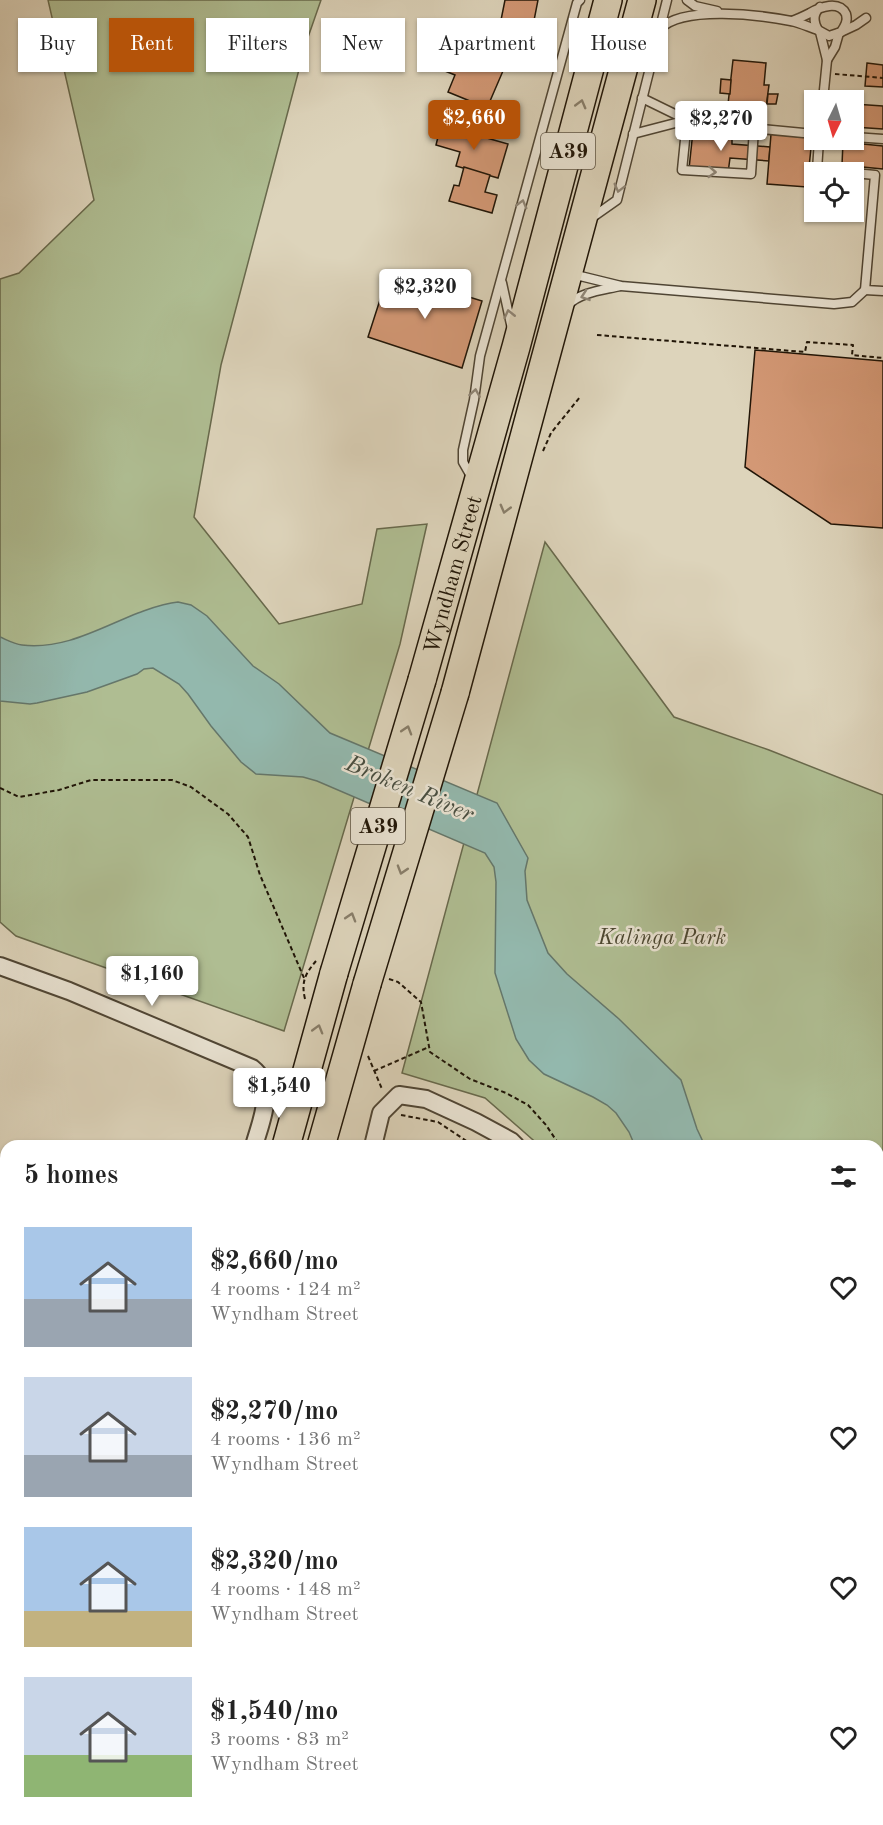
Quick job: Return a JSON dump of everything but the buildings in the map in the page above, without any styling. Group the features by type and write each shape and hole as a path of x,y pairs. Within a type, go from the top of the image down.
{"highway":[{"name":"Wyndham Street","path":"603,18 608,0"},
{"path":"606,18 614,0"},
{"name":"Wyndham Street","path":"323,1140 377,981 642,0"},
{"name":"Wyndham Street","path":"287,1140 328,964 422,680 529,302 589,72"},
{"path":"529,302 542,287 568,272"},
{"path":"479,479 487,480 504,472 520,453"}],"street":[{"path":"0,966 69,991 252,1068 264,1081 266,1088 263,1113 256,1140"},
{"path":"374,1140 381,1113 395,1105 426,1099 509,1140"}],"lane":[{"path":"663,18 667,0"},
{"path":"687,0 695,6 726,14"},
{"path":"479,479 471,476 466,470 463,450 474,400 480,356 578,1"},
{"path":"668,22 693,15 726,14 792,21 829,36 856,26 866,18 853,15 841,6 832,3 822,4 792,21"},
{"path":"822,4 814,15 814,20 827,60 824,90"},
{"path":"827,60 846,23 846,14 841,6"},
{"path":"581,226 617,200 649,72"},
{"path":"642,98 686,125"},
{"path":"633,134 686,125 804,133"},
{"path":"686,125 682,170 751,174 754,129"},
{"path":"864,138 883,139"},
{"path":"568,272 621,286 834,304 852,302 865,290 875,175 864,174"},
{"path":"501,280 516,347"},
{"path":"556,318 572,301 621,286"},
{"path":"865,290 883,291"}],"path":[{"path":"826,73 883,78"},
{"path":"597,335 806,352 807,342 841,344 852,345 852,355 883,358"},
{"path":"0,788 19,796 59,790 91,780 172,780 191,787 228,813 248,837 260,876 304,978"},
{"path":"306,1005 302,987 304,978 314,963 328,964"},
{"path":"377,981 398,982 421,1002 430,1052 470,1079 506,1093 528,1105 556,1140"},
{"path":"374,1071 429,1047"},
{"path":"366,1053 395,1105 438,1122 465,1140"}],"green space":[{"path":"48,0 321,0 309,34 309,18 206,18 206,72 298,72 221,365 194,517 279,624 362,604 377,529 427,524 400,644 284,1031 16,936 0,922 0,279 19,273 94,200 65,72 97,72 97,18 52,18"},
{"name":"Kalinga Park","path":"545,542 674,717 769,750 883,795 883,1140 533,1140 485,1098 402,1073"}],"water":[{"name":"Broken River","path":"178,602 191,605 207,616 253,666 279,684 330,733 497,803 528,858 525,871 527,900 548,953 567,974 619,1019 681,1080 702,1140 632,1140 616,1113 607,1105 544,1074 529,1060 516,1039 495,973 496,882 494,867 485,853 317,781 303,777 256,774 241,762 179,684 153,668 144,669 137,674 87,692 37,703 0,701 0,637 13,643 37,646 67,641 168,603"}]}
